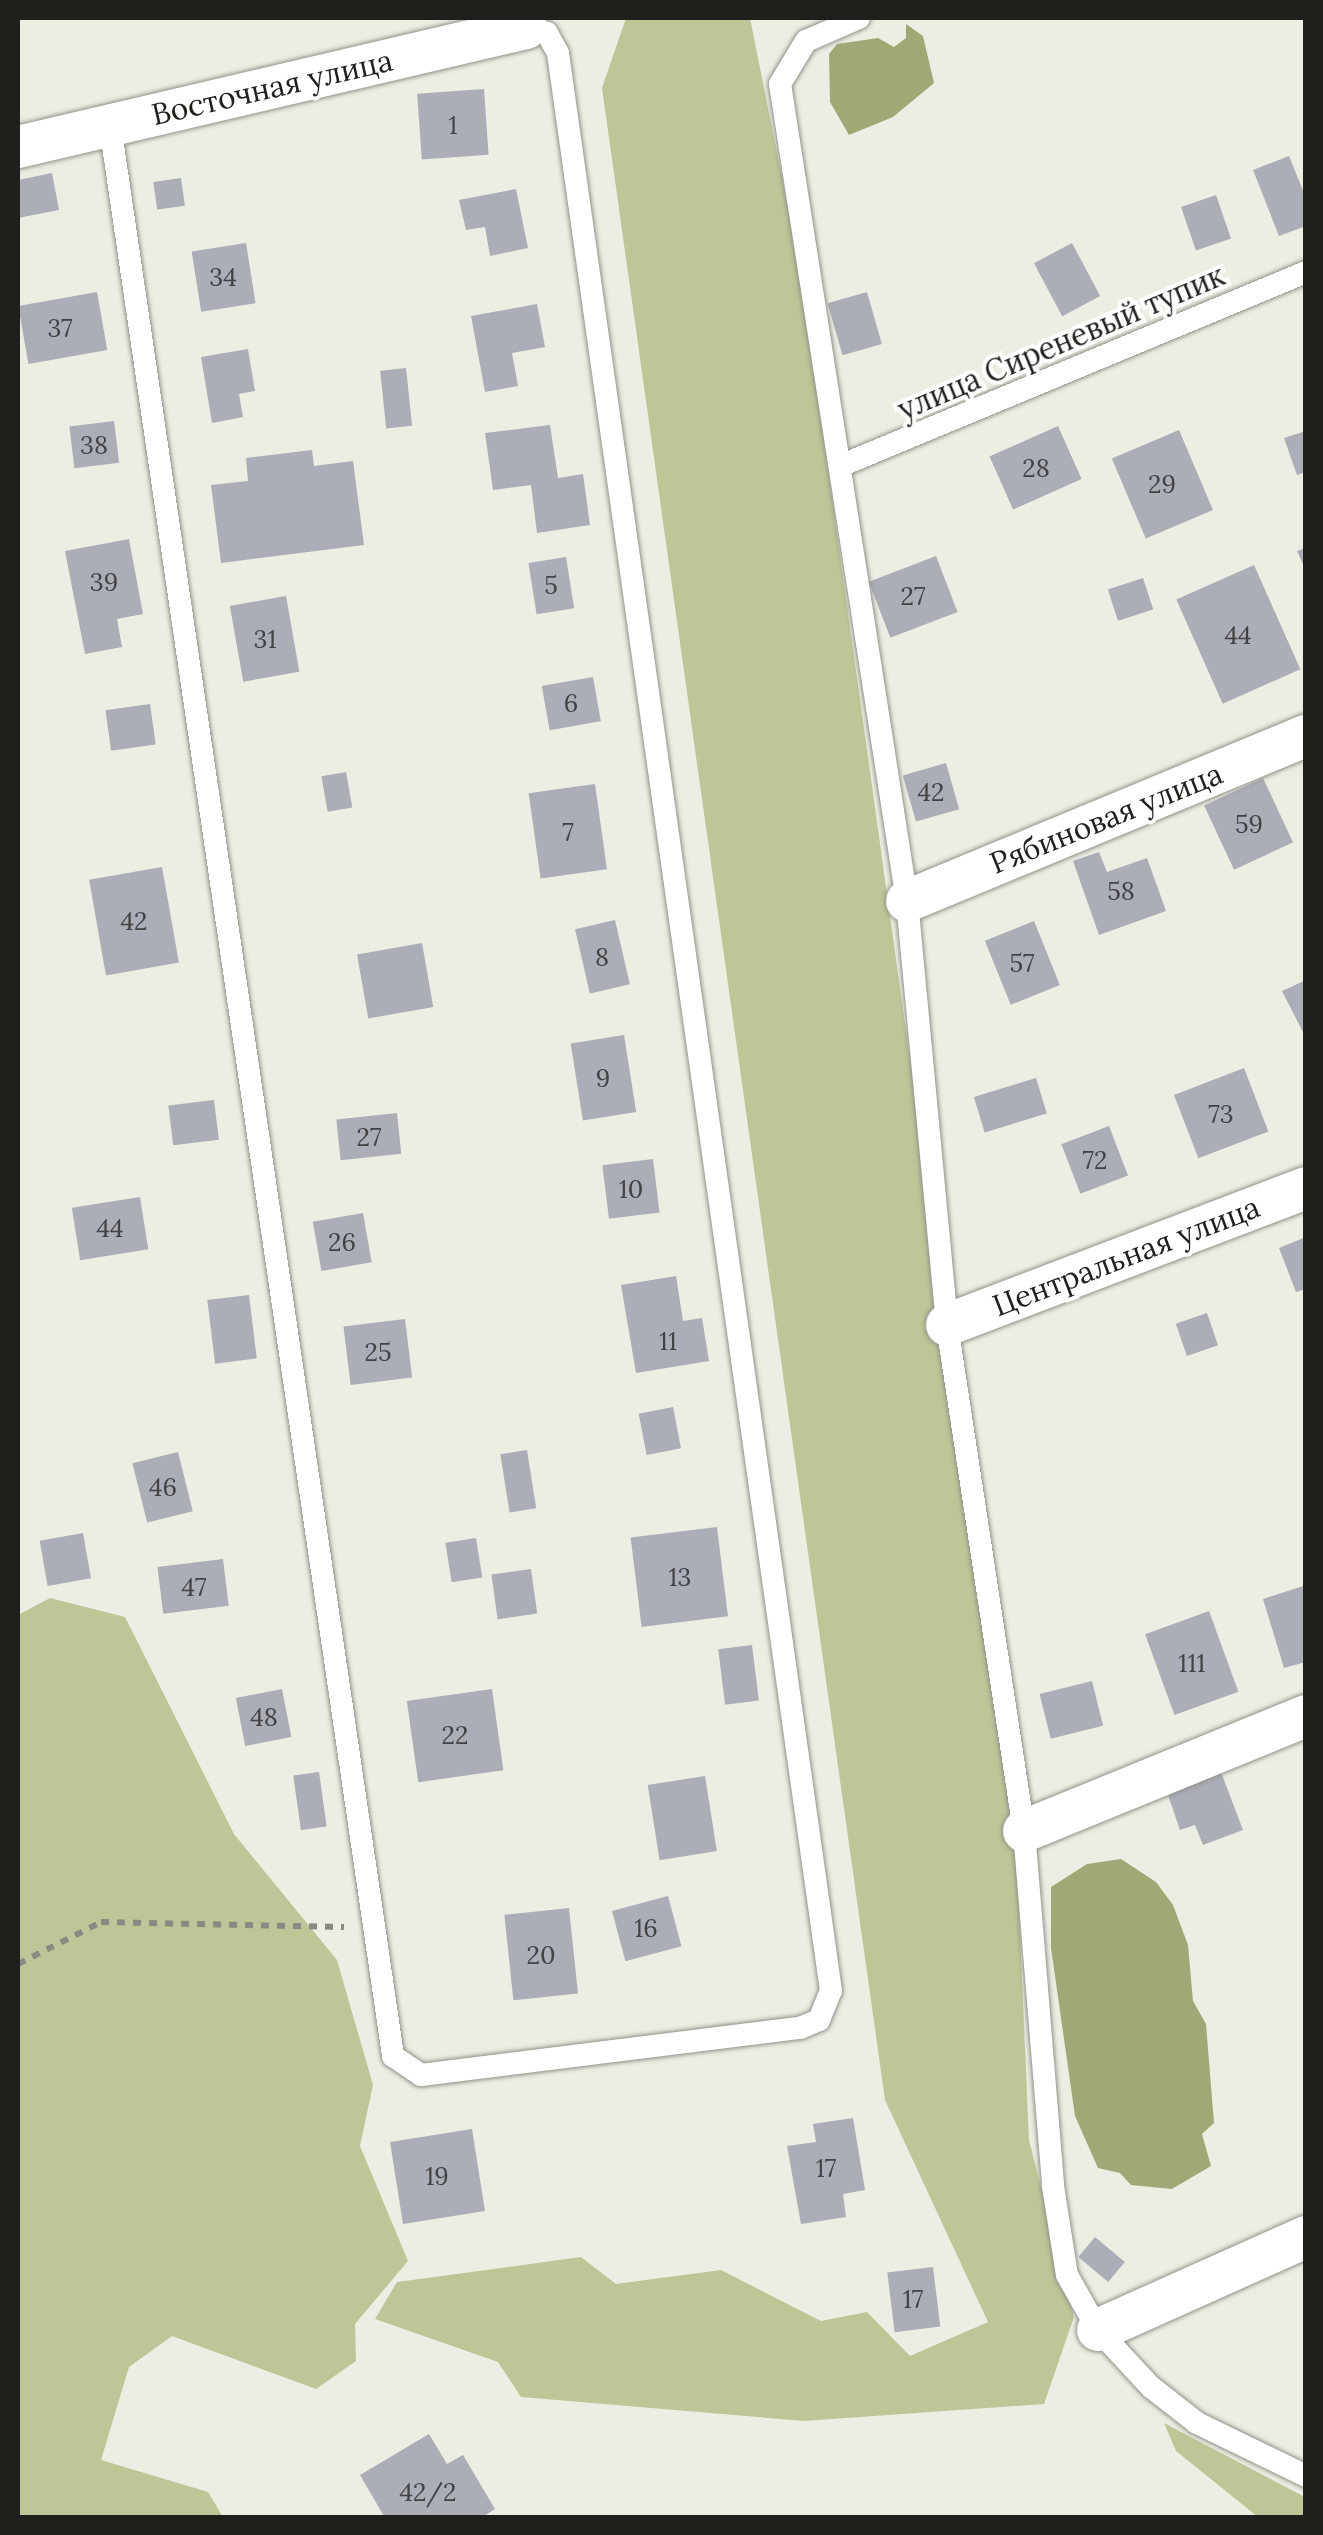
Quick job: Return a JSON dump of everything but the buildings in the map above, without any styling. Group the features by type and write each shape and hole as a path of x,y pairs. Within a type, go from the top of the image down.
{"street":[{"name":"Восточная улица","path":"18,147 526,28"},
{"name":"Рябиновая улица","path":"907,900 1306,736"},
{"name":"Центральная улица","path":"947,1324 1306,1188"},
{"path":"1024,1831 1306,1716"},
{"path":"1098,2330 1306,2237"}],"lane":[{"path":"859,18 806,41 780,84 907,900 947,1324 1024,1831 1052,2186 1067,2275 1098,2330 1151,2387 1197,2423 1306,2476"},
{"path":"110,125 370,1928 393,2056 421,2076 800,2028 819,2020 831,1991 558,53 548,33 526,28"},
{"name":"улица Сиреневый тупик","path":"840,466 1306,272"}],"path":[{"path":"18,1964 101,1922 370,1928"}],"shaded area":[{"path":"626,18 750,18 800,267 1015,1817 1029,2140 1074,2317 1044,2404 804,2421 521,2397 498,2362 375,2319 397,2282 581,2257 616,2284 721,2270 821,2321 867,2312 910,2356 988,2322 885,2100 602,88"},
{"path":"906,24 923,36 934,83 893,117 849,135 830,102 829,54 837,44 878,38 894,47 906,38"},
{"path":"50,1598 125,1617 234,1834 337,1960 373,2085 360,2146 408,2261 355,2324 356,2361 316,2389 172,2336 129,2367 101,2460 208,2492 223,2517 18,2517 18,1615"},
{"path":"1121,1859 1156,1882 1173,1905 1188,1945 1193,2001 1206,2024 1214,2123 1202,2134 1211,2166 1172,2189 1131,2185 1120,2173 1098,2168 1075,2116 1051,1948 1051,1887 1087,1864"},
{"path":"1164,2423 1305,2497 1305,2517 1258,2517 1176,2451"}]}
